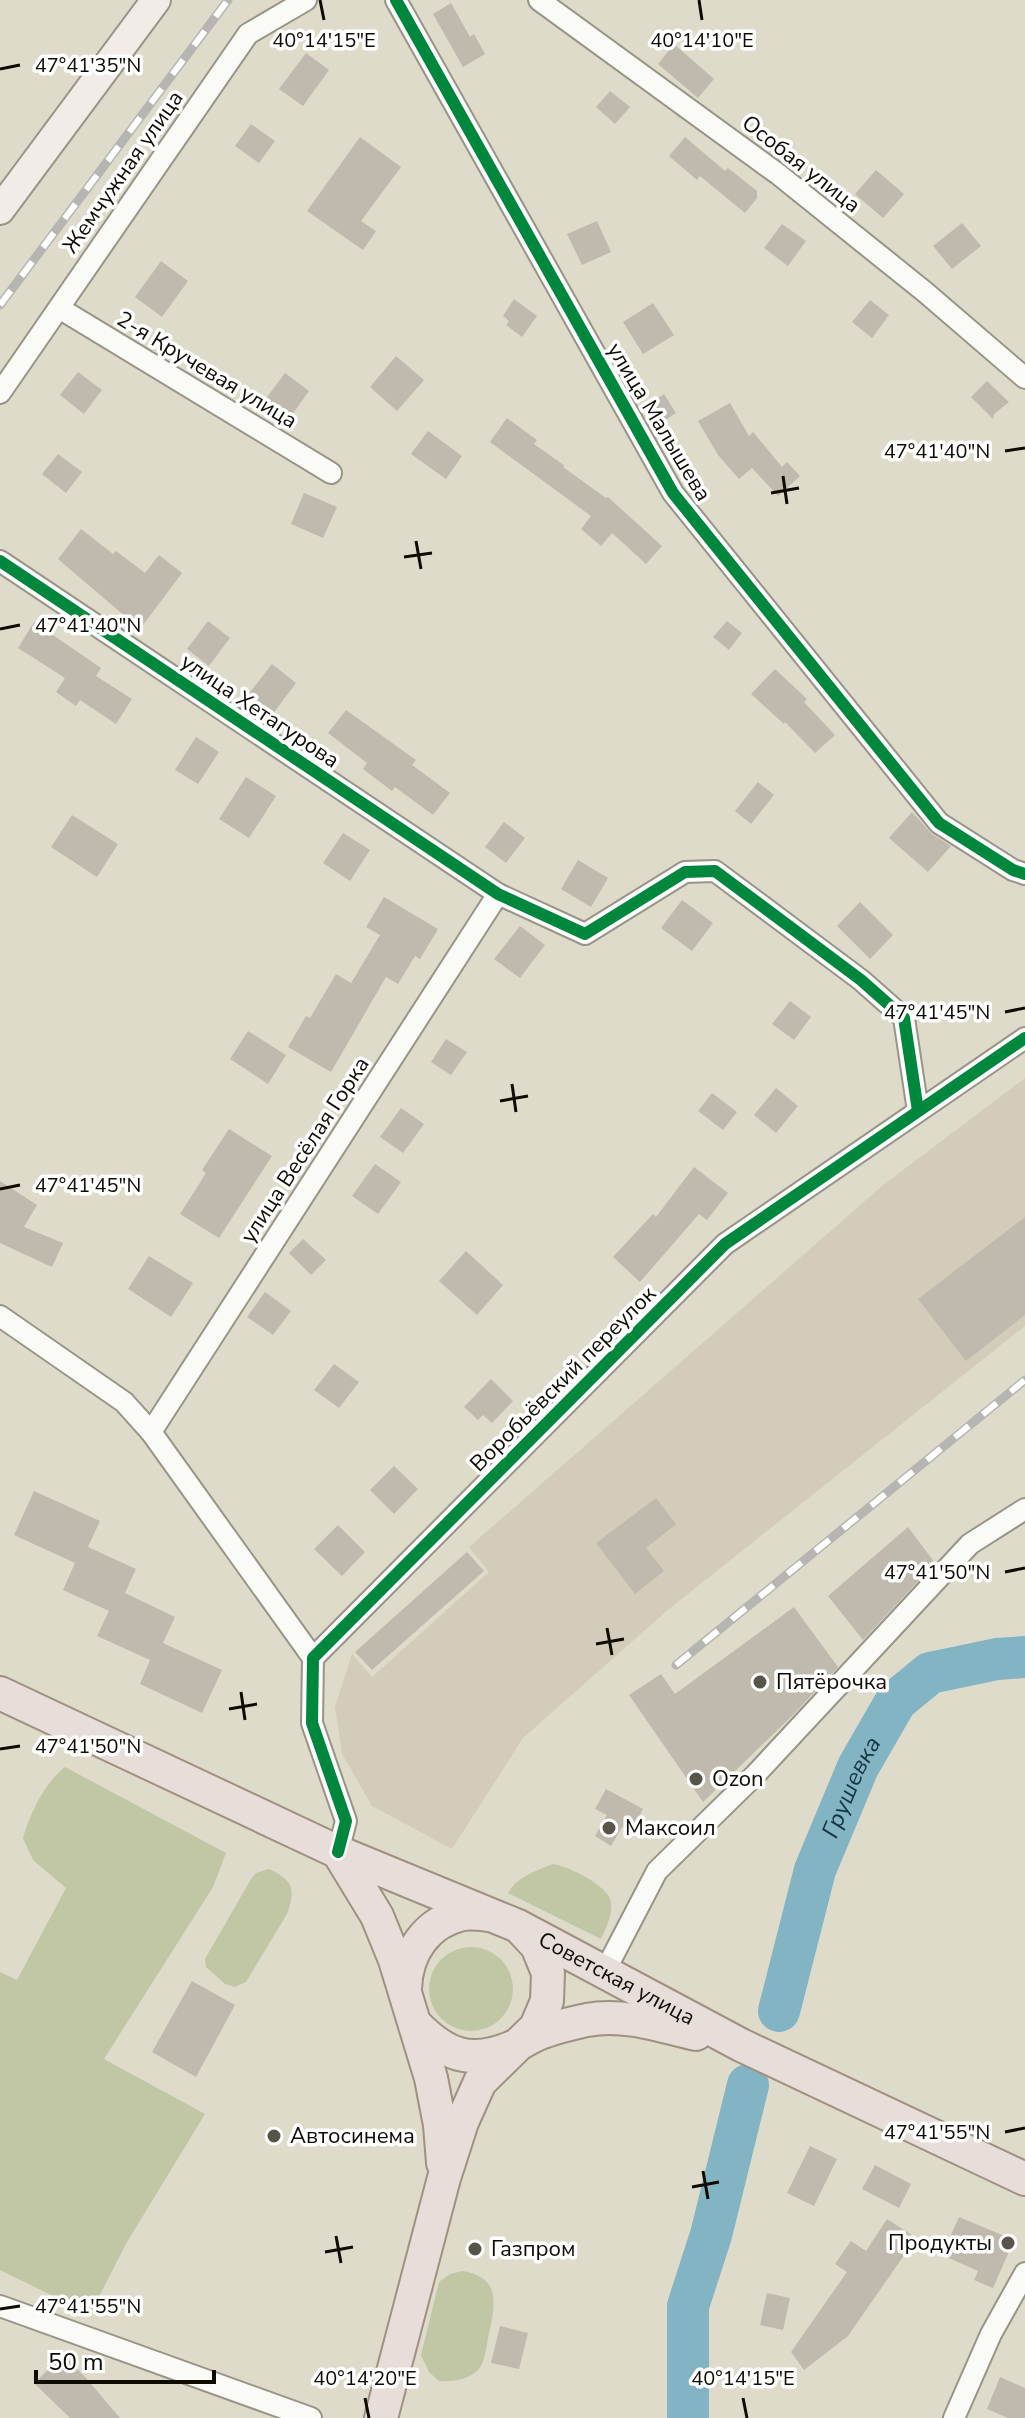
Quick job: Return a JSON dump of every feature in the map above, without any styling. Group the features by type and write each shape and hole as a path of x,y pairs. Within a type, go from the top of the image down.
{"main road":[{"name":"Советская улица","path":"0,1693 338,1852 505,1920 741,2045 1025,2179"},
{"path":"338,1852 377,1916 395,1960 431,2078 440,2125 444,2178"},
{"path":"381,2418 444,2178 462,2122 480,2082 536,2027 547,2001 548,1973 537,1946 505,1920 464,1914 437,1924 417,1944 405,1969 410,2011 435,2045 461,2056 489,2056 515,2046"},
{"name":"Советская улица","path":"515,2046 544,2031 590,2020 616,2019 646,2022 741,2045"}],"street":[{"path":"0,210 156,0"},
{"name":"Жемчужная улица","path":"0,393 248,34 306,0"},
{"name":"улица Малышева","path":"395,0 673,493 939,823 1013,870 1025,874"},
{"name":"Особая улица","path":"539,0 778,174 925,292 1025,378"},
{"name":"2-я Кручевая улица","path":"59,308 331,473"},
{"name":"улица Хетагурова","path":"0,561 498,894 585,934 685,872 715,871 861,980 904,1018 918,1111"},
{"name":"улица Весёлая Горка","path":"151,1432 498,894"},
{"name":"Воробьёвский переулок","path":"313,1658 725,1244 1025,1038"},
{"path":"0,1316 124,1402 151,1432 313,1658 312,1723 346,1821 338,1852"},
{"path":"605,1971 657,1871 755,1775 970,1544 1025,1509"},
{"path":"954,2418 991,2334 1025,2273"},
{"path":"0,2306 311,2418"}],"shaded area":[{"path":"1025,1078 1025,1326 669,1609 523,1738 452,1849 372,1806 342,1754 335,1707 352,1654 372,1677 489,1572 469,1547 882,1186"}],"green space":[{"path":"65,1767 226,1853 213,1887 104,2059 205,2114 127,2242 90,2314 0,2270 0,1972 17,1980 66,1888 33,1860 23,1838 39,1800 50,1782"},
{"path":"553,1864 587,1878 609,1896 611,1911 601,1939 508,1893 522,1878"},
{"path":"269,1869 288,1881 290,1886 292,1892 287,1914 246,1982 235,1987 225,1984 206,1967 205,1959 251,1879 256,1873"},
{"path":"471,1947 487,1950 501,1959 510,1973 513,1989 510,2005 501,2019 487,2028 471,2031 455,2028 441,2019 432,2005 429,1989 432,1973 441,1959 455,1950"},
{"path":"463,2271 485,2280 491,2287 494,2306 485,2355 479,2369 470,2376 455,2381 439,2381 429,2372 421,2355 439,2282 450,2274"}],"building":[{"path":"451,3 470,37 474,34 485,54 463,67 433,14"},
{"path":"674,44 714,79 698,98 658,64"},
{"path":"306,53 329,70 303,106 279,89"},
{"path":"610,91 630,107 615,124 596,107"},
{"path":"251,124 275,141 259,163 235,146"},
{"path":"360,137 401,167 361,221 376,231 363,250 307,211"},
{"path":"685,137 725,171 728,168 757,191 757,198 745,213 700,176 697,180 669,156"},
{"path":"876,170 904,194 883,218 855,194"},
{"path":"597,221 611,252 582,265 567,234"},
{"path":"962,223 981,246 952,269 933,246"},
{"path":"782,224 806,241 788,266 764,248"},
{"path":"161,261 188,281 162,317 135,297"},
{"path":"514,299 537,316 522,337 506,325 509,321 503,316"},
{"path":"870,300 889,315 872,338 852,322"},
{"path":"653,303 674,335 643,354 623,322"},
{"path":"396,356 424,380 397,411 370,387"},
{"path":"78,372 102,390 84,414 60,395"},
{"path":"285,373 309,391 286,423 261,405"},
{"path":"987,381 1009,402 994,414 993,419 971,397"},
{"path":"664,394 676,413 655,427 642,408"},
{"path":"730,403 749,436 753,432 782,467 787,462 800,476 778,496 752,468 739,479 718,455 698,421"},
{"path":"507,418 537,440 534,444 563,467 608,497 662,546 646,564 612,533 601,546 581,529 591,516 490,442"},
{"path":"428,431 462,456 446,479 411,454"},
{"path":"58,454 82,472 66,493 42,474"},
{"path":"304,493 337,507 323,538 291,524"},
{"path":"81,529 113,554 116,551 145,573 159,555 182,573 140,629 58,559"},
{"path":"208,621 230,638 209,666 187,649"},
{"path":"727,621 742,633 729,650 713,637"},
{"path":"34,622 101,668 96,676 132,699 116,724 80,700 76,706 56,692 65,678 18,648"},
{"path":"272,664 296,683 272,715 247,696"},
{"path":"775,669 807,699 804,702 835,735 815,753 785,722 751,694"},
{"path":"346,710 416,760 412,765 450,793 433,815 395,787 392,791 363,769 367,763 328,733"},
{"path":"196,737 219,752 198,784 175,770"},
{"path":"246,777 276,796 249,838 219,819"},
{"path":"758,782 774,795 751,824 735,811"},
{"path":"912,812 932,834 951,846 928,872 889,838"},
{"path":"72,815 118,844 97,877 51,847"},
{"path":"504,822 525,838 506,863 485,847"},
{"path":"343,833 370,850 350,881 323,863"},
{"path":"578,860 608,878 591,907 561,889"},
{"path":"384,897 438,929 420,959 415,956 398,984 386,977 331,1072 288,1047 306,1016 310,1018 336,974 351,983 380,935 366,927"},
{"path":"682,900 713,923 692,951 661,928"},
{"path":"860,902 893,935 870,959 837,926"},
{"path":"520,926 545,945 520,978 494,959"},
{"path":"790,1001 811,1017 794,1040 772,1024"},
{"path":"248,1031 286,1055 268,1084 230,1059"},
{"path":"446,1039 467,1052 451,1075 431,1062"},
{"path":"776,1088 798,1106 776,1133 754,1115"},
{"path":"712,1093 737,1112 723,1130 698,1111"},
{"path":"401,1108 424,1124 403,1153 380,1137"},
{"path":"229,1129 272,1156 219,1238 180,1214 206,1173 202,1170"},
{"path":"375,1164 401,1182 378,1214 352,1196"},
{"path":"694,1167 728,1193 707,1220 699,1214 640,1282 613,1257 653,1214 656,1217"},
{"path":"0,1181 37,1205 24,1227 63,1243 52,1267 0,1243"},
{"path":"1025,1217 1025,1315 966,1361 918,1299"},
{"path":"303,1239 326,1260 311,1275 289,1253"},
{"path":"466,1251 503,1285 477,1315 439,1281"},
{"path":"149,1256 193,1283 171,1317 128,1289"},
{"path":"265,1292 291,1311 273,1335 247,1317"},
{"path":"334,1364 359,1382 339,1408 314,1390"},
{"path":"491,1379 513,1401 492,1423 483,1415 478,1420 464,1407"},
{"path":"394,1466 418,1489 394,1514 370,1490"},
{"path":"34,1491 100,1521 88,1547 136,1569 125,1593 175,1617 163,1643 222,1670 202,1713 140,1684 150,1660 97,1636 109,1611 63,1590 75,1563 14,1535"},
{"path":"656,1498 676,1524 646,1548 664,1571 635,1594 596,1543"},
{"path":"338,1525 365,1552 342,1576 314,1549"},
{"path":"908,1527 935,1563 863,1640 828,1596"},
{"path":"467,1552 484,1571 372,1670 355,1652"},
{"name":"Пятёрочка","path":"794,1607 838,1667 703,1802 629,1695 661,1674 675,1694"},
{"path":"606,1789 643,1809 631,1832 622,1827 611,1846 595,1836 607,1815 595,1809"},
{"path":"192,1981 235,2005 196,2077 152,2052"},
{"path":"810,2146 837,2159 814,2206 787,2193"},
{"path":"875,2165 911,2184 899,2208 862,2189"},
{"path":"959,2217 1014,2240 993,2288 974,2280 978,2271 942,2255"},
{"path":"887,2219 916,2238 848,2336 804,2370 791,2352 847,2272 835,2264 851,2241 866,2251"},
{"path":"767,2293 790,2298 783,2330 760,2325"},
{"path":"500,2326 528,2333 519,2369 491,2363"},
{"path":"64,2355 120,2418 70,2418 34,2383"},
{"path":"1000,2377 1025,2388 1025,2418 1008,2418 987,2409"}],"waterway":[{"name":"Грушевка","path":"779,2011 815,1870 858,1767 896,1701 930,1673 997,1659 1025,1657"},
{"name":"Грушевка","path":"688,2418 688,2306 711,2235 748,2085"}],"railway":[{"path":"0,305 228,0"},
{"path":"676,1665 1025,1380"}],"cycle path":[{"path":"396,0 673,493 939,823 1013,870 1025,874"},
{"path":"0,561 498,894 585,934 685,872 715,871 861,980 904,1018 918,1111"},
{"path":"338,1852 346,1821 312,1723 313,1658 725,1244 1025,1038"}],"place":[{"name":"Пятёрочка","path":"760,1682"},
{"name":"Ozon","path":"696,1779"},
{"name":"Максоил","path":"609,1828"},
{"name":"Автосинема","path":"274,2136"},
{"name":"Продукты","path":"1008,2243"},
{"name":"Газпром","path":"475,2249"}]}
